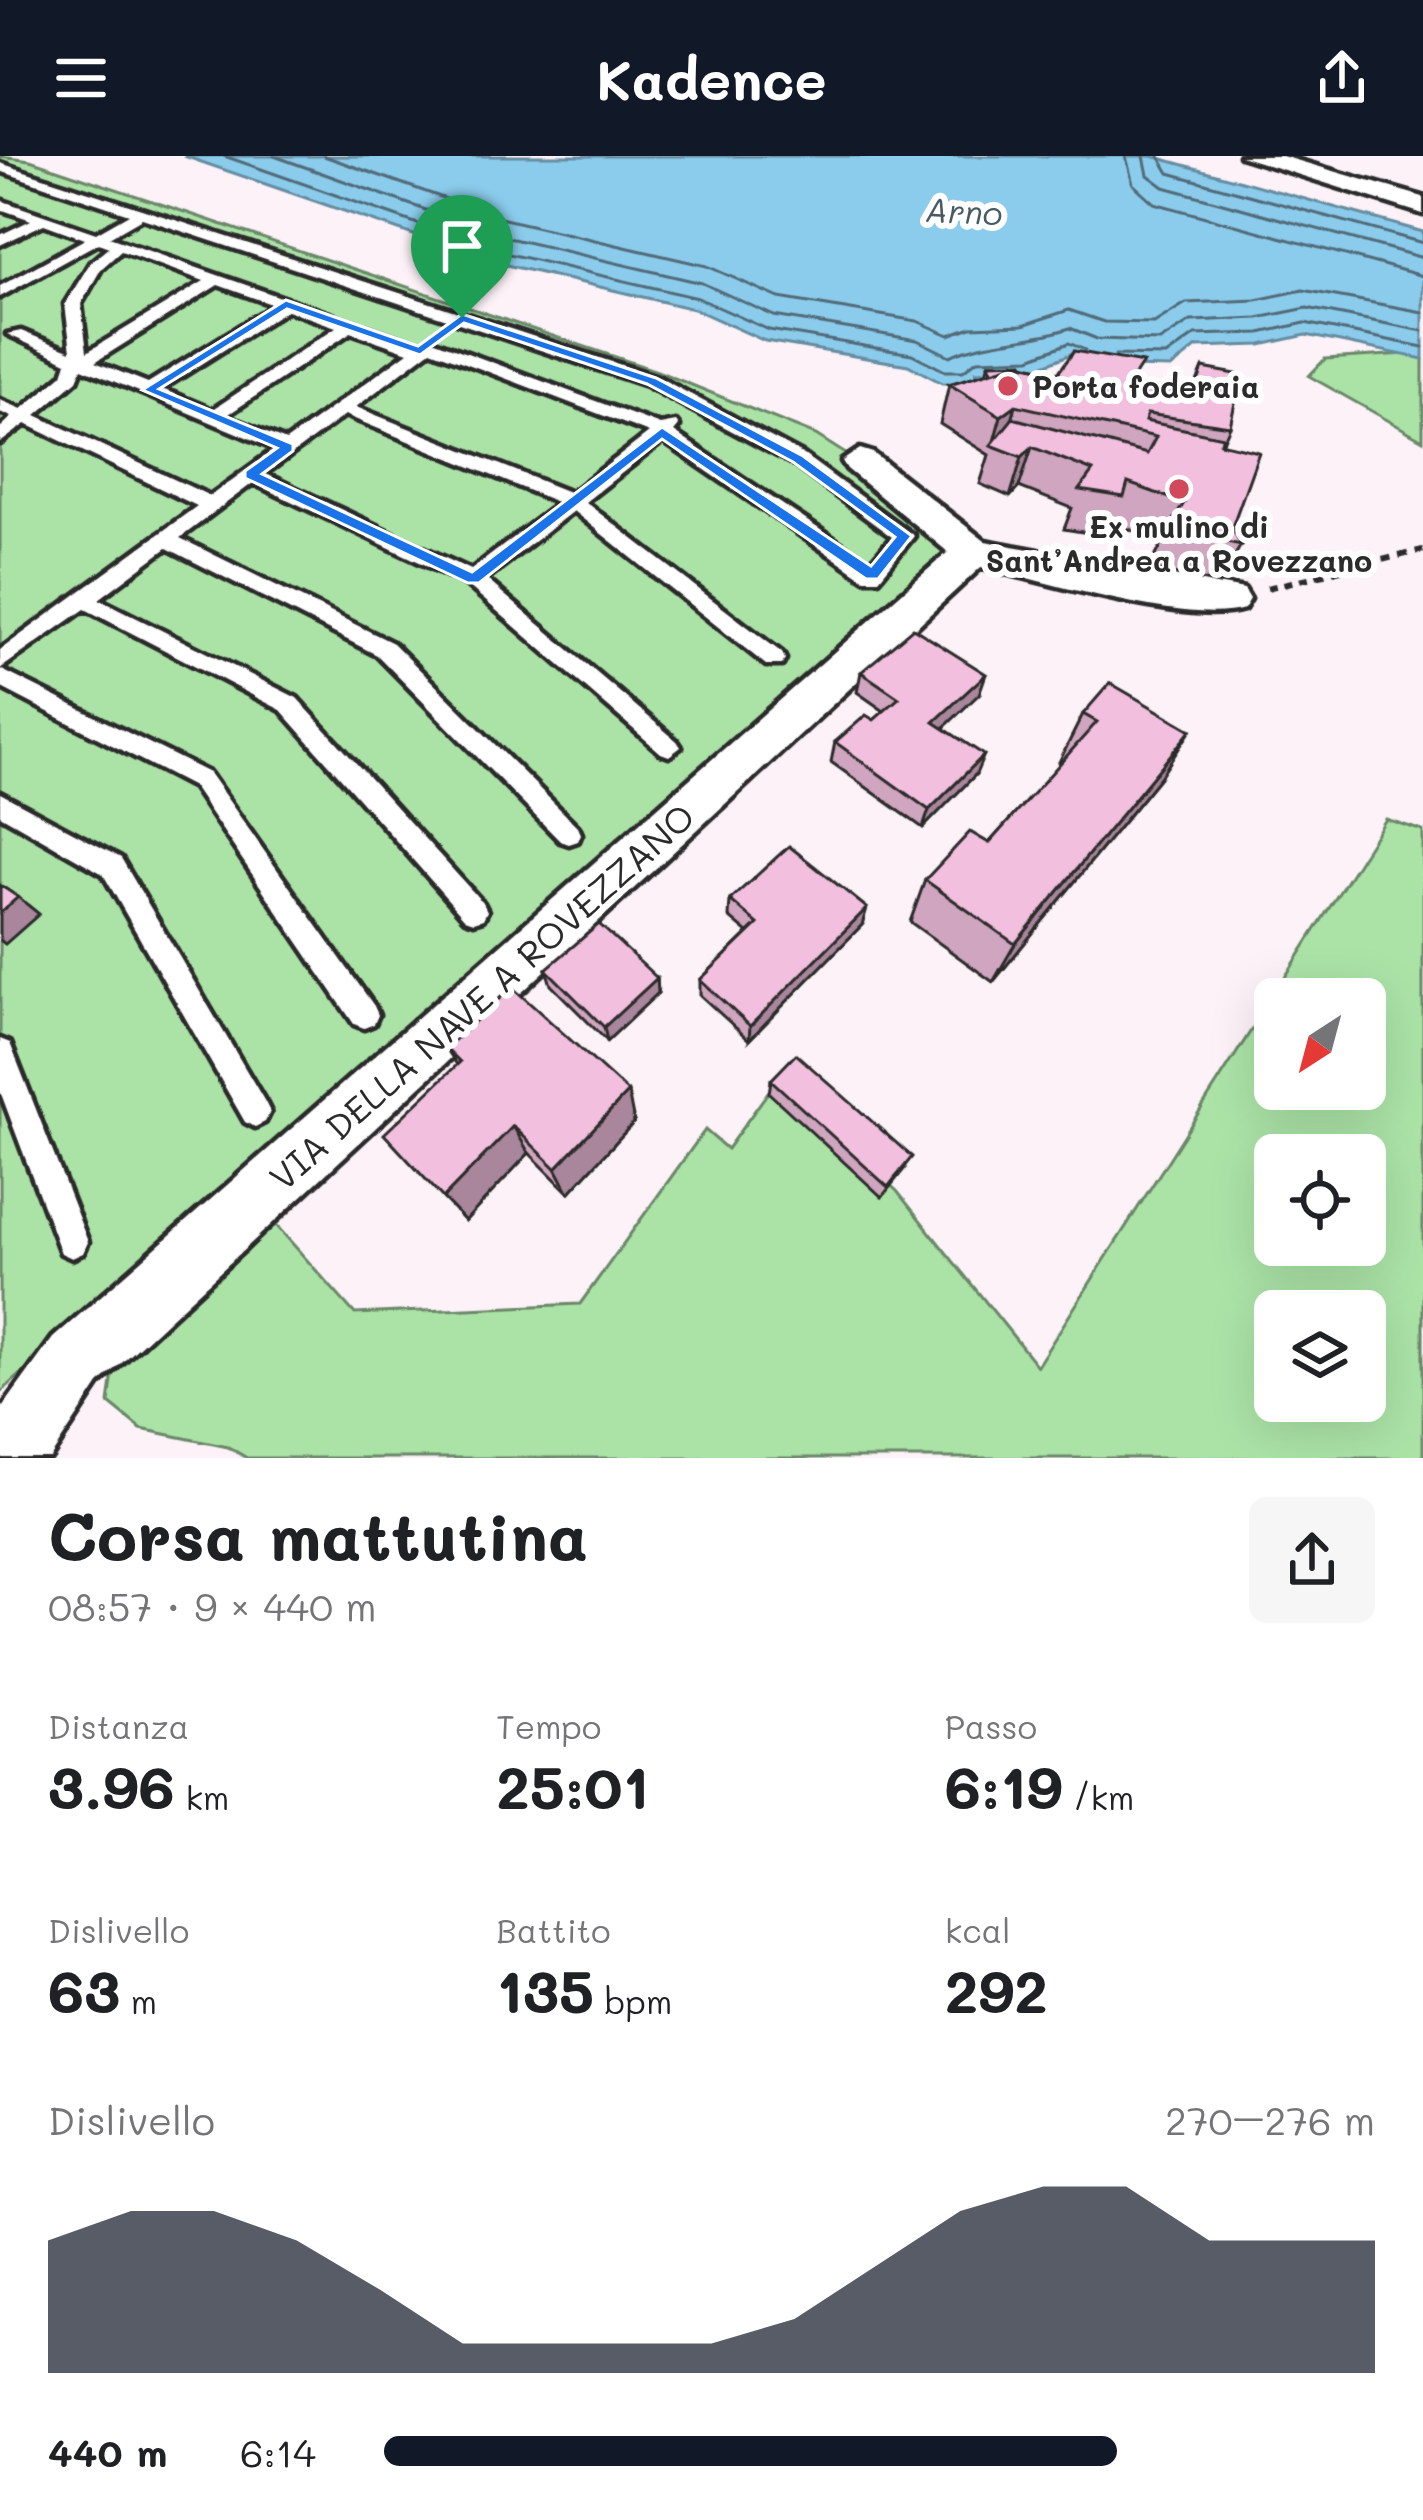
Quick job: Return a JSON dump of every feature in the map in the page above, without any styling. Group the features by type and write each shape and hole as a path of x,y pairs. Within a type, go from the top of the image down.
{"street":[{"path":"1253,156 1423,206"},
{"path":"860,460 973,552 1179,595 1229,599"},
{"name":"VIA DELLA NAVE A ROVEZZANO","path":"9,1458 76,1361 973,552"}],"lane":[{"path":"0,167 652,381 798,459 904,536 872,574 662,432 0,204"},
{"path":"0,292 143,212"},
{"path":"0,241 44,219"},
{"path":"80,361 73,304 95,266 119,246"},
{"path":"0,437 71,376 80,361 216,280"},
{"path":"149,390 286,304"},
{"path":"0,661 462,318"},
{"path":"213,417 350,326"},
{"path":"5,335 80,361 287,448"},
{"path":"0,404 210,504"},
{"path":"342,407 572,501 773,659"},
{"path":"473,579 698,409"},
{"path":"251,475 473,579 669,748"},
{"path":"164,538 385,649 569,834"},
{"path":"82,599 289,704 474,911"},
{"path":"0,677 201,780 364,1015"},
{"path":"0,802 112,866 255,1112"},
{"path":"0,1053 72,1241"}],"path":[{"path":"1229,599 1423,550"}],"green space":[{"path":"0,156 30,160 657,371 816,435 938,513 949,531 946,550 0,1393"},
{"path":"1407,354 1423,359 1423,440 1309,376 1325,359"},
{"path":"1386,819 1423,831 1423,1458 247,1458 228,1447 141,1429 109,1403 115,1357 266,1214 355,1314 580,1304 705,1130 727,1149 776,1081 897,1191 1037,1366 1254,1026 1254,1110 1386,1110 1386,978 1285,978"}],"water":[{"name":"Arno","path":"184,156 1152,156 1423,232 1423,359 1306,335 1261,345 1197,347 1171,368 1086,366 1071,354 1032,370 976,372 981,384 942,383 908,365 765,341 694,309 489,261"}],"building":[{"path":"1074,351 1143,363 1130,383 1194,393 1203,368 1241,375 1230,426 1147,414 1145,421 1223,437 1220,443 1259,452 1232,527 1241,545 1168,530 1184,503 1128,483 1124,497 1079,490 1093,471 1032,447 1022,457 991,445 1013,418 1147,454 1156,437 1016,405 1001,416 949,384 1019,363 1058,373"},
{"path":"1023,362 992,371 989,363"},
{"path":"913,628 986,674 934,722 984,755 929,810 835,742 866,715 874,720 899,698 861,672"},
{"path":"1110,683 1191,730 1015,944 925,880 970,832 989,843 1097,722 1083,714"},
{"path":"789,846 867,908 750,1026 700,980 758,924 730,900"},
{"path":"0,885 18,897 0,913"},
{"path":"599,924 657,978 604,1027 546,969"},
{"path":"512,987 628,1092 556,1168 513,1126 443,1198 384,1134 460,1062 446,1048"},
{"path":"796,1054 912,1157 888,1187 771,1080"}],"place":[{"name":"Porta foderaia","path":"1008,386"},
{"name":"Ex mulino di Sant’Andrea a Rovezzano","path":"1179,489"}],"route":[{"path":"286,304 420,351 462,318 652,381 798,459 904,536 872,574 662,432 473,579 251,475 287,448 149,390 286,304"}]}
